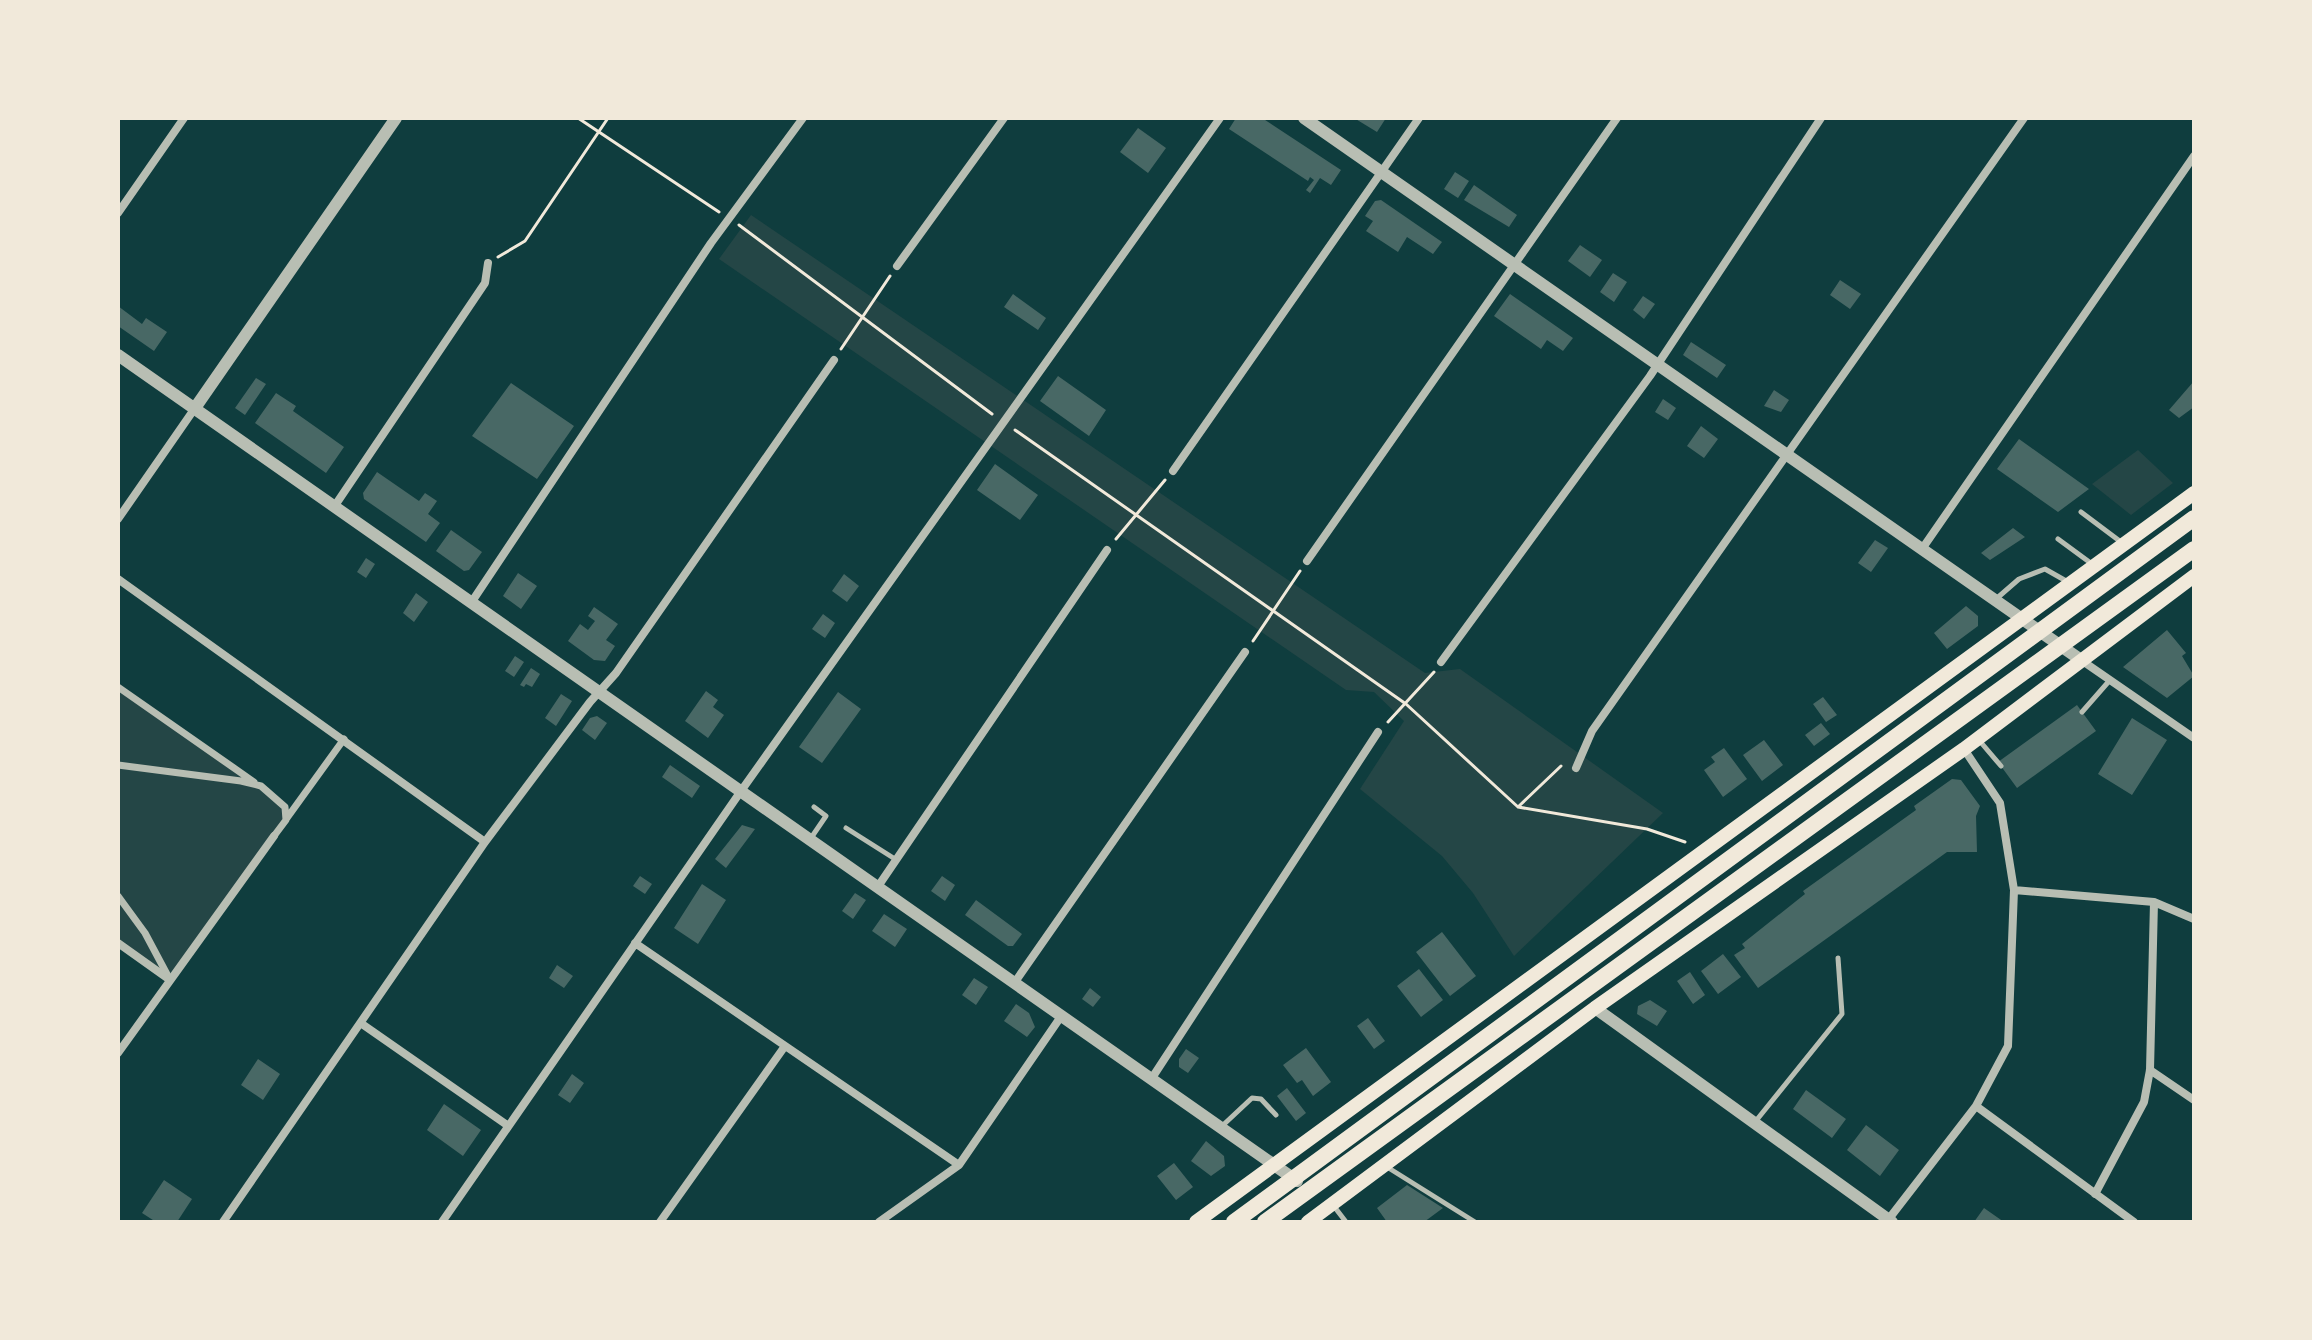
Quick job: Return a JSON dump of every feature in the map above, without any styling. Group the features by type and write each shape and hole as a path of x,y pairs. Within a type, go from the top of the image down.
{"main road":[{"path":"1196,1222 2194,493"},
{"path":"1234,1222 2194,518"},
{"path":"1265,1222 2194,549"},
{"path":"1308,1222 1387,1167 1595,1008 1964,749 2194,576"}],"street":[{"path":"118,213 184,118"},
{"path":"118,519 396,118"},
{"path":"471,603 711,243 803,118"},
{"path":"897,266 1004,118"},
{"path":"442,1222 741,791 1220,118"},
{"path":"1304,118 2194,738"},
{"path":"1173,471 1419,118"},
{"path":"1307,561 1617,118"},
{"path":"1441,662 1658,365 1821,118"},
{"path":"1576,768 1592,731 2024,118"},
{"path":"1922,549 2194,156"},
{"path":"334,507 485,283 488,263"},
{"path":"118,355 879,885 1309,1190"},
{"path":"223,1222 485,842 598,692 616,673 834,360"},
{"path":"879,885 1107,550"},
{"path":"118,579 485,842"},
{"path":"1015,982 1245,652"},
{"path":"118,687 282,801 286,820"},
{"path":"1152,1078 1378,732"},
{"path":"118,1053 344,739"},
{"path":"1595,1008 1890,1221 1976,1106 2008,1046 2014,890 2000,803 1964,749"},
{"path":"118,765 261,786"},
{"path":"2014,890 2154,902 2194,919"},
{"path":"118,896 145,933 170,980"},
{"path":"2095,1194 2144,1102 2150,1070 2154,902"},
{"path":"118,943 170,980"},
{"path":"635,943 959,1165"},
{"path":"879,1222 959,1165 1062,1015"},
{"path":"362,1024 507,1125"},
{"path":"660,1222 785,1046"},
{"path":"2150,1070 2194,1100"},
{"path":"1976,1106 2134,1222"}],"lane":[{"path":"2081,512 2125,545"},
{"path":"2058,539 2096,567"},
{"path":"1995,600 2032,571 2045,569 2072,584"},
{"path":"2082,712 2110,680"},
{"path":"1977,738 2001,766"},
{"path":"811,839 826,816 814,807"},
{"path":"846,828 895,859"},
{"path":"1754,1123 1842,1014 1838,958"},
{"path":"1220,1128 1252,1098 1261,1099 1276,1115"},
{"path":"1387,1167 1475,1222"},
{"path":"1333,1204 1346,1222"}],"path":[{"path":"578,118 729,218 1002,421 1406,704 1518,807 1647,829 1707,850"},
{"path":"488,263 525,241 608,118"},
{"path":"834,360 897,266"},
{"path":"1107,550 1173,471"},
{"path":"1245,652 1307,561"},
{"path":"1378,732 1441,662"},
{"path":"1518,807 1558,766 1576,768"}],"shaded area":[{"path":"751,215 1425,673 1460,669 1663,813 1514,956 1473,893 1442,856 1360,789 1404,721 1374,692 1346,690 719,259"},
{"path":"2138,450 2173,483 2131,515 2092,484"},
{"path":"118,688 275,797 284,807 285,821 170,980 118,943"}],"building":[{"path":"1236,118 1262,118 1341,170 1331,185 1320,178 1310,193 1306,190 1314,180 1310,177 1308,181 1229,129"},
{"path":"1354,118 1386,118 1377,132"},
{"path":"1138,128 1166,148 1148,173 1120,152"},
{"path":"1455,172 1469,181 1458,198 1444,189"},
{"path":"1474,185 1517,215 1509,227 1464,200"},
{"path":"1381,200 1442,242 1433,254 1407,237 1398,252 1366,231 1373,221 1365,216 1375,201"},
{"path":"1580,245 1602,260 1590,277 1568,261"},
{"path":"1613,273 1627,282 1614,302 1600,292"},
{"path":"1840,280 1861,294 1850,309 1830,295"},
{"path":"1013,294 1046,318 1038,330 1004,307"},
{"path":"1510,294 1573,338 1563,351 1547,340 1541,349 1494,316"},
{"path":"1643,296 1655,304 1644,319 1633,310"},
{"path":"118,306 142,324 146,318 167,332 154,351 118,326"},
{"path":"1691,342 1726,365 1717,378 1683,355"},
{"path":"1058,376 1106,410 1089,436 1040,401"},
{"path":"256,378 266,384 245,415 235,408"},
{"path":"2194,381 2194,407 2179,418 2169,410"},
{"path":"511,383 574,426 537,479 472,436"},
{"path":"1774,390 1789,400 1781,412 1764,406"},
{"path":"276,393 296,406 293,411 344,447 326,473 255,423"},
{"path":"1663,399 1676,408 1668,420 1655,412"},
{"path":"1701,426 1718,439 1704,458 1687,446"},
{"path":"2019,439 2089,489 2058,512 1997,469"},
{"path":"995,464 1038,495 1020,520 977,490"},
{"path":"377,472 419,501 425,493 437,501 428,514 440,523 426,542 364,499 363,493"},
{"path":"2013,528 2025,537 1990,560 1981,553"},
{"path":"451,530 482,552 469,570 464,571 436,551"},
{"path":"1875,540 1888,548 1871,572 1858,563"},
{"path":"366,558 375,564 366,578 357,572"},
{"path":"518,573 537,586 521,609 503,596"},
{"path":"844,574 859,586 847,602 832,591"},
{"path":"416,593 428,602 414,622 403,613"},
{"path":"1966,606 1978,616 1978,626 1947,649 1934,633"},
{"path":"594,607 618,624 606,640 615,646 605,661 594,660 568,641 580,624 588,630 595,621 588,616"},
{"path":"823,614 835,623 825,638 812,629"},
{"path":"2167,630 2186,653 2182,656 2194,676 2167,698 2123,667"},
{"path":"515,656 524,662 514,677 505,671"},
{"path":"531,668 540,674 532,687 520,685"},
{"path":"706,691 718,700 713,707 724,715 708,738 685,721"},
{"path":"838,692 861,709 822,763 799,747"},
{"path":"561,694 572,701 556,726 545,718"},
{"path":"1823,697 1837,715 1826,722 1813,704"},
{"path":"2077,705 2096,731 2017,788 1998,762"},
{"path":"597,716 607,723 595,740 582,730 590,718"},
{"path":"2132,718 2167,740 2132,795 2098,774"},
{"path":"1821,723 1830,734 1814,746 1805,735"},
{"path":"1764,740 1783,765 1762,781 1743,755"},
{"path":"1724,748 1747,779 1723,797 1704,770 1715,762 1711,757"},
{"path":"670,765 700,786 692,798 662,777"},
{"path":"1952,779 1961,780 1980,806 1976,816 1977,852 1947,852 1758,988 1734,955 1745,948 1742,944 1805,894 1803,891 1916,810 1914,806"},
{"path":"742,825 755,829 726,868 715,859"},
{"path":"640,876 652,884 645,894 633,886"},
{"path":"942,876 955,885 945,901 931,891"},
{"path":"702,884 726,900 698,944 674,928"},
{"path":"855,893 866,900 853,919 842,911"},
{"path":"976,900 1022,934 1013,946 1008,946 965,915"},
{"path":"884,914 907,929 895,947 872,931"},
{"path":"1442,932 1476,976 1450,996 1416,952"},
{"path":"1723,954 1741,977 1718,994 1701,971"},
{"path":"557,965 573,976 564,988 549,978"},
{"path":"1419,969 1443,1000 1421,1017 1397,986"},
{"path":"1690,972 1705,995 1693,1004 1677,981"},
{"path":"974,978 988,987 976,1005 962,995"},
{"path":"1090,988 1101,997 1093,1007 1082,999"},
{"path":"1650,1000 1667,1011 1657,1026 1637,1014 1638,1006"},
{"path":"1016,1004 1029,1013 1035,1027 1027,1037 1004,1021"},
{"path":"1368,1018 1385,1041 1374,1049 1357,1026"},
{"path":"1306,1048 1331,1082 1313,1096 1302,1080 1297,1083 1283,1065"},
{"path":"1186,1049 1199,1058 1188,1073 1179,1067 1179,1059"},
{"path":"258,1059 280,1074 263,1100 241,1085"},
{"path":"572,1074 584,1083 570,1103 558,1095"},
{"path":"1287,1088 1306,1113 1296,1121 1277,1096"},
{"path":"1806,1090 1846,1119 1832,1138 1793,1109"},
{"path":"444,1104 481,1130 463,1156 427,1130"},
{"path":"1866,1125 1899,1150 1880,1176 1847,1150"},
{"path":"1206,1141 1224,1156 1225,1166 1211,1176 1191,1161"},
{"path":"1174,1163 1193,1187 1176,1200 1157,1176"},
{"path":"164,1180 192,1199 177,1222 156,1222 142,1213"},
{"path":"1407,1185 1443,1208 1424,1222 1387,1222 1377,1208"},
{"path":"1984,1208 2004,1222 1974,1222"}]}
